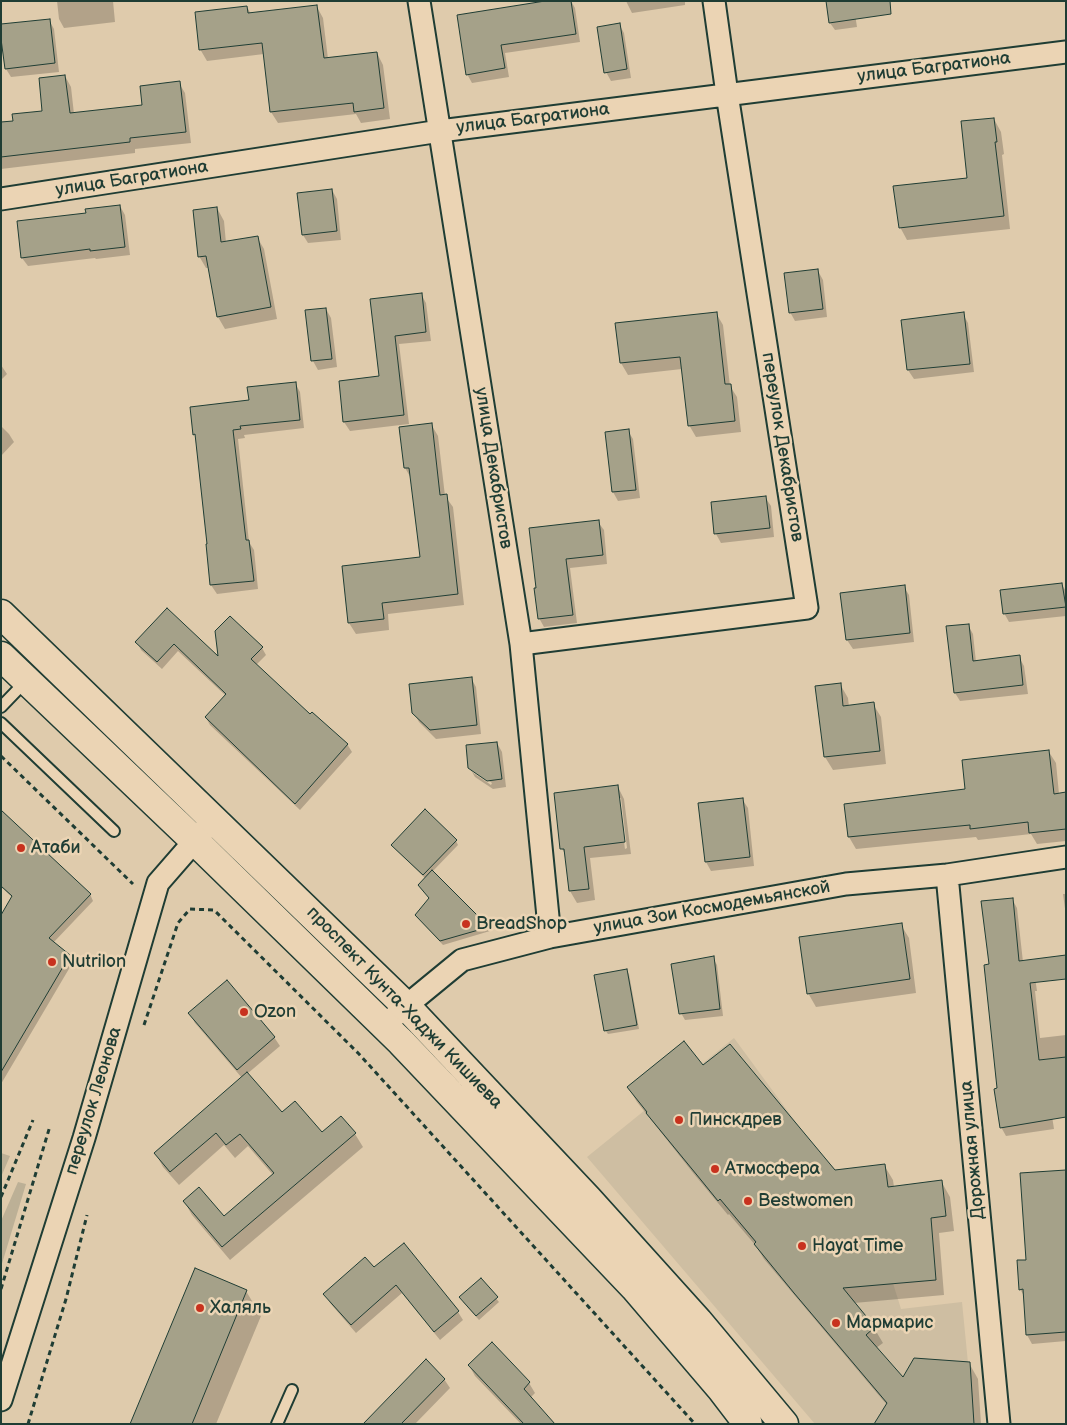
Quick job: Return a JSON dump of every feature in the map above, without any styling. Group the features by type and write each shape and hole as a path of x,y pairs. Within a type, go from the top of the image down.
{"main road":[{"name":"проспект Кунта-Хаджи Кишиева","path":"1,614 406,1006 588,1199 698,1320 784,1424"},
{"name":"проспект Кунта-Хаджи Кишиева","path":"1,656 195,841 384,1026 634,1287 722,1390 748,1424"}],"street":[{"name":"улица Декабристов","path":"419,1 521,644 550,937"},
{"name":"переулок Декабристов","path":"521,644 807,608 714,1"},
{"name":"улица Багратиона","path":"1,199 440,131 1066,52"},
{"name":"переулок Леонова","path":"1,1400 84,1138 158,883 214,819"},
{"name":"улица Зои Космодемьянской","path":"384,1026 462,960 550,937 846,884 947,875 1066,857"},
{"name":"Дорожная улица","path":"947,875 998,1424"}],"lane":[{"path":"1,707 27,680"},
{"path":"1,723 114,831"},
{"path":"277,1424 292,1390"}],"path":[{"path":"1,756 134,885"},
{"path":"142,1033 178,923 190,909 214,910 359,1054 695,1424"},
{"path":"1,1197 33,1120"},
{"path":"1,1289 50,1126"},
{"path":"28,1424 66,1300 88,1214"}],"shaded area":[{"path":"734,1038 878,1234 901,1309 962,1302 974,1424 815,1424 587,1157"},
{"path":"1,1153 10,1156 1,1177"},
{"path":"18,1182 26,1184 1,1267 1,1221"}],"building":[{"path":"545,1 571,1 576,34 501,45 505,68 466,75 457,15"},
{"path":"826,1 890,1 891,14 829,23"},
{"path":"317,5 324,58 377,52 384,108 354,112 353,103 270,112 262,43 199,50 195,12 247,6 248,13"},
{"path":"50,19 55,63 5,69 1,24"},
{"path":"620,23 627,69 604,73 597,27"},
{"path":"65,75 70,113 142,105 140,86 180,81 186,132 130,138 130,142 1,157 1,122 13,121 12,114 42,111 39,78"},
{"path":"994,118 1004,216 899,228 893,186 967,178 961,121"},
{"path":"332,189 337,231 302,235 297,193"},
{"path":"120,205 125,247 90,251 90,249 21,258 17,221 86,213 85,209"},
{"path":"217,207 221,242 258,236 271,307 217,317 206,256 198,257 193,210"},
{"path":"818,269 823,309 789,313 784,273"},
{"path":"422,293 426,332 395,336 404,415 343,422 339,381 379,376 370,299"},
{"path":"326,308 332,359 311,361 305,310"},
{"path":"717,312 725,384 731,384 735,421 688,426 680,357 620,363 615,323"},
{"path":"964,312 970,364 907,370 901,320"},
{"path":"296,382 300,420 240,426 241,429 233,430 246,540 249,540 254,581 210,585 195,434 193,435 190,407 249,400 247,387"},
{"path":"432,423 440,495 447,494 458,594 382,603 384,619 348,623 342,566 420,557 409,468 404,468 399,427"},
{"path":"629,429 636,490 612,492 605,432"},
{"path":"766,496 770,528 714,534 711,502"},
{"path":"599,520 603,555 566,559 573,615 538,619 529,528"},
{"path":"1062,583 1066,607 1003,614 1000,590"},
{"path":"905,585 910,633 846,640 840,593"},
{"path":"167,608 218,656 215,631 230,616 263,647 251,659 310,714 312,712 348,744 295,804 205,717 226,694 174,644 157,662 135,642"},
{"path":"969,624 973,661 1020,655 1023,685 954,693 946,626"},
{"path":"472,677 477,725 430,730 412,713 409,684"},
{"path":"841,683 843,706 874,702 880,751 824,757 815,686"},
{"path":"497,742 502,779 487,781 468,768 466,745"},
{"path":"1049,750 1054,794 1066,792 1066,829 1029,833 1028,822 970,829 970,825 848,837 844,804 965,789 962,760"},
{"path":"618,785 625,842 584,847 589,889 569,891 564,849 560,849 554,793"},
{"path":"743,798 750,857 705,862 698,803"},
{"path":"425,809 457,840 423,875 391,845"},
{"path":"1,810 91,894 49,938 70,955 1,1072 1,915 12,896 1,886"},
{"path":"432,870 489,927 440,941 415,915 429,898 418,885"},
{"path":"1013,898 1019,961 1066,955 1066,979 1030,983 1039,1060 1066,1057 1066,1117 1000,1128 994,1089 997,1088 984,965 989,964 981,901"},
{"path":"902,923 910,979 807,994 799,937"},
{"path":"714,956 720,1009 679,1014 671,964"},
{"path":"627,969 637,1025 604,1031 594,975"},
{"path":"227,980 275,1037 237,1070 188,1013"},
{"path":"684,1041 703,1065 730,1044 835,1170 885,1164 888,1187 942,1180 946,1216 931,1218 936,1280 843,1288 875,1327 866,1335 903,1377 914,1358 970,1362 974,1424 874,1424 887,1403 754,1244 756,1242 720,1199 718,1201 627,1087"},
{"path":"247,1072 282,1112 295,1101 322,1132 341,1116 356,1133 222,1247 183,1201 199,1187 224,1216 274,1173 240,1134 226,1145 216,1133 170,1172 154,1153"},
{"path":"1066,1170 1066,1332 1026,1335 1023,1289 1019,1290 1017,1260 1026,1260 1020,1173"},
{"path":"404,1243 459,1311 434,1332 396,1285 351,1325 323,1294 365,1257 374,1267"},
{"path":"195,1268 247,1290 192,1424 130,1424"},
{"path":"481,1278 498,1297 476,1316 459,1297"},
{"path":"492,1342 530,1382 524,1389 555,1424 524,1424 468,1365"},
{"path":"426,1359 445,1379 401,1424 363,1424"}],"place":[{"name":"Атаби","path":"21,848"},
{"name":"BreadShop","path":"466,924"},
{"name":"Nutrilon","path":"52,962"},
{"name":"Ozon","path":"244,1012"},
{"name":"Пинскдрев","path":"679,1120"},
{"name":"Атмосфера","path":"715,1169"},
{"name":"Bestwomen","path":"748,1201"},
{"name":"Hayat Time","path":"802,1246"},
{"name":"Халяль","path":"200,1308"},
{"name":"Мармарис","path":"836,1323"}]}
